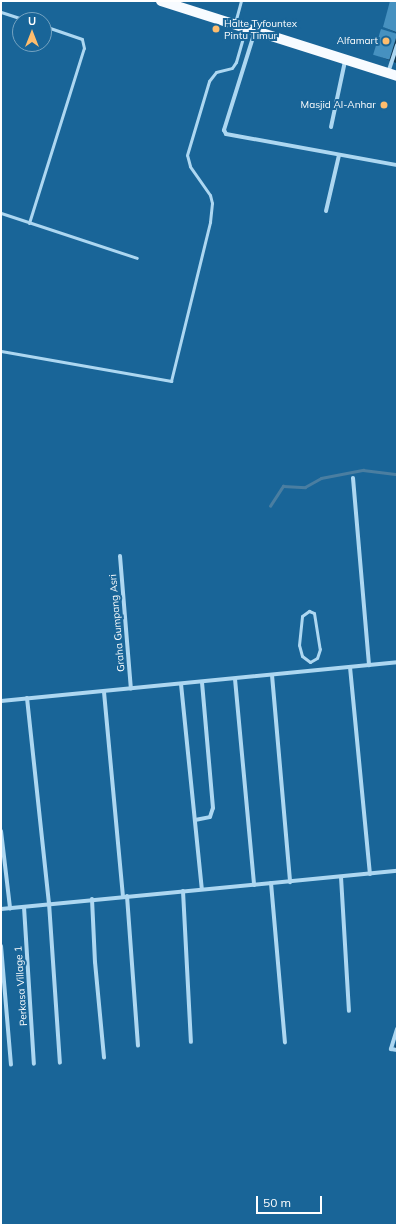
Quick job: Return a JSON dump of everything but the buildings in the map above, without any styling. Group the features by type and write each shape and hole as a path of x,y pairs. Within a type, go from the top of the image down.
{"main road":[{"path":"161,1 393,75"}],"street":[{"path":"250,30 224,130 226,134 397,165"},
{"path":"393,75 397,45"},
{"path":"331,127 346,60"},
{"path":"326,211 339,154"},
{"path":"352,478 369,665"},
{"name":"Graha Gumpang Asri","path":"120,556 131,689"},
{"path":"1,701 397,662"},
{"path":"350,667 370,874"},
{"path":"272,675 290,882"},
{"path":"235,679 254,885"},
{"path":"195,820 210,816 213,808 202,682"},
{"path":"181,684 202,889"},
{"path":"104,692 125,896 138,1046"},
{"path":"27,698 49,903 60,1063"},
{"path":"1,832 10,908"},
{"path":"1,909 49,903 271,884 397,871"},
{"path":"341,877 349,1011"},
{"path":"271,884 285,1042"},
{"path":"183,891 192,1042"},
{"path":"92,899 95,962 104,1058"},
{"name":"Perkasa Village 1","path":"24,907 34,1064"},
{"path":"1,946 11,1065"},
{"path":"397,1029 391,1049 397,1050"}],"lane":[{"path":"235,25 241,1"},
{"path":"1,12 12,16"},
{"path":"29,223 84,48 82,39 52,29"},
{"path":"1,351 171,381 210,222 212,203 210,195 190,166 187,155 209,81 216,72 232,68 250,30"},
{"path":"1,213 137,258"},
{"path":"309,611 314,613 320,649 317,658 310,662 302,656 299,645 302,616 309,611"},
{"path":"310,662 310,670"}],"waterway":[{"path":"270,506 283,486 305,487 321,478 363,470 397,474"}],"place":[{"name":"Halte Tyfountex Pintu Timur","path":"216,29"},
{"name":"Alfamart","path":"386,41"},
{"name":"Masjid Al-Anhar","path":"384,105"}]}
